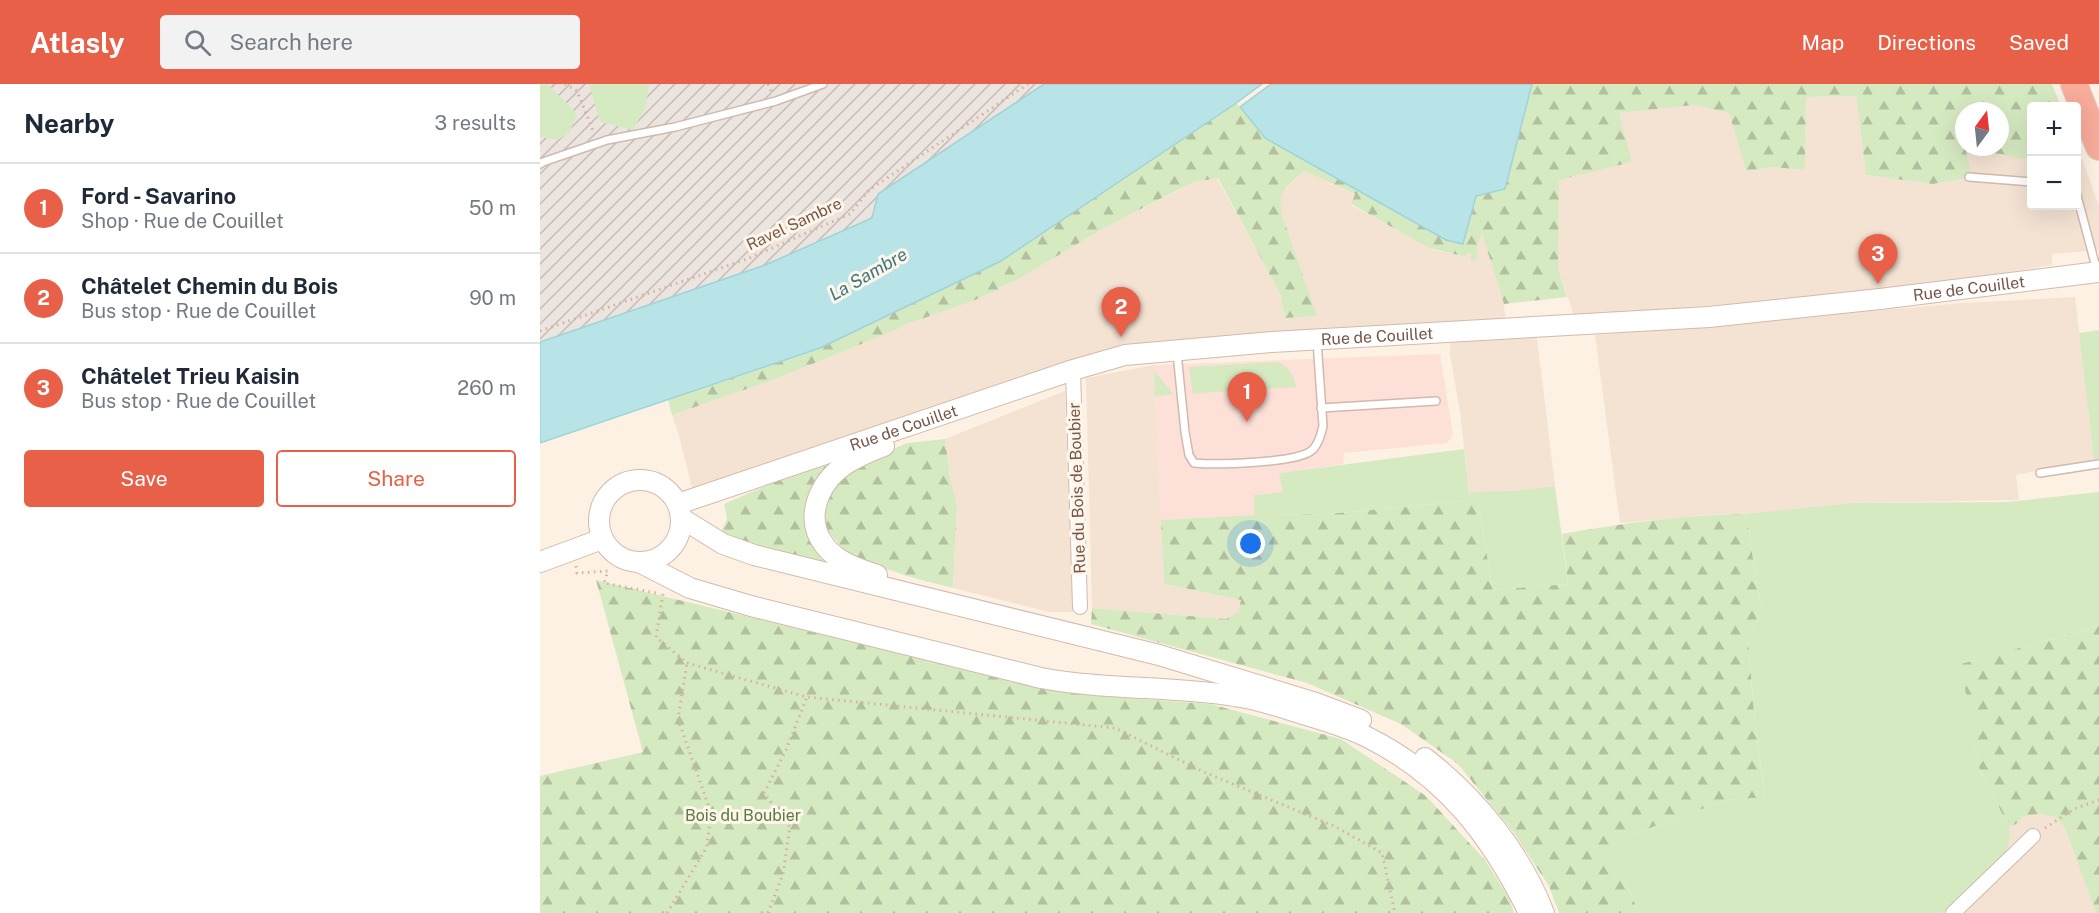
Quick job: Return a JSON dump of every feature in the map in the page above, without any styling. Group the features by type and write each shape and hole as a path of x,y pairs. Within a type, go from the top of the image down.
{"highway":[{"path":"2074,84 2099,147"}],"main road":[{"name":"Rue de Couillet","path":"679,511 911,424 1125,355 1317,340 1708,317 1880,299 2098,272"},
{"path":"911,424 894,442 846,464 828,480 816,500 814,517 816,531 825,547 838,558 866,571 930,591 955,604"},
{"path":"1529,913 1510,875 1492,847 1451,798 1412,764 1365,736 1282,707 1237,696 1166,689 1072,684 1041,678 751,606 690,588 641,563 626,560 614,553 602,539 599,529 598,515 603,501 612,490 629,481 643,480 657,484 669,492 679,511 723,544 754,555 1158,655 1316,703 1371,725 1421,755 1463,791 1509,846 1533,888 1544,913"},
{"path":"641,563 659,558 670,549 678,536 679,511"},
{"path":"540,562 602,539"}],"street":[{"name":"Rue du Bois de Boubier","path":"1074,370 1080,607"},
{"path":"1953,913 2033,836"}],"lane":[{"path":"540,164 598,143 709,118 776,100 823,84"},
{"path":"1969,177 2027,182"},
{"path":"2081,210 2098,272"},
{"path":"1176,350 1189,455 1194,463 1208,464 1298,457 1312,451 1323,426 1317,340"},
{"path":"1322,408 1436,401"},
{"path":"2040,473 2099,464"}],"path":[{"path":"565,84 578,92 598,143"},
{"name":"Ravel Sambre","path":"540,331 747,259 850,214 869,190 1028,84"},
{"path":"573,549 578,573 608,571 604,583 664,594 656,637 687,663 807,697 1115,728 1204,772 1334,826 1382,853 1395,913"},
{"path":"667,913 707,846 711,813 678,719 687,663"},
{"path":"768,913 783,874 790,827 764,793 786,750 807,697"},
{"path":"2033,836 2074,809 2099,800"}],"shaded area":[{"path":"540,84 1044,84 878,194 872,218 765,265 540,342"},
{"path":"1856,96 1866,175 1933,184 1971,177 1966,156 2009,156 2027,159 2027,210 2081,210 2082,159 2099,206 2099,250 2052,254 2052,265 1895,291 1574,316 1558,267 1559,179 1632,162 1618,113 1694,105 1729,113 1746,171 1773,167 1805,170 1806,97"},
{"path":"1304,171 1356,195 1351,205 1434,250 1466,257 1468,253 1471,254 1471,261 1482,232 1504,304 1506,323 1115,353 693,491 672,415 773,380 904,325 997,291 1000,287 1017,280 1099,231 1194,182 1217,178 1280,294 1285,318 1316,316 1279,203 1281,193"},
{"path":"2075,297 2094,460 2016,475 2019,500 1851,503 1757,514 1709,515 1620,523 1595,335 1963,303"},
{"path":"1537,338 1555,486 1469,493 1450,340"},
{"path":"1440,354 1453,435 1447,443 1344,453 1343,464 1280,473 1283,492 1254,495 1254,515 1161,520 1154,365"},
{"path":"1154,365 1164,584 1241,600 1238,612 1226,619 1092,608 1086,378"},
{"path":"1065,391 1073,612 1049,612 953,588 957,506 945,439"},
{"path":"2040,814 2055,817 2065,828 2097,913 1943,913 2006,853 2010,839 2009,827 2024,816"}],"green space":[{"path":"540,84 550,86 577,114 570,132 558,140 540,137"},
{"path":"589,84 649,84 646,107 633,130 600,122"},
{"path":"1532,84 2052,84 2059,102 2027,102 2027,159 2020,159 2009,156 2009,102 1955,102 1955,156 1967,156 1972,177 1933,184 1866,175 1856,96 1806,97 1805,170 1773,167 1746,171 1729,113 1694,105 1619,113 1632,162 1559,180 1558,267 1567,297 1504,304 1482,233 1478,244 1477,259 1471,261 1471,254 1468,253 1466,257 1429,248 1351,204 1355,194 1304,171 1288,185 1282,194 1281,207 1317,316 1285,318 1280,294 1218,178 1194,182 1099,231 1017,280 1000,287 997,291 904,325 773,380 672,415 668,400 820,348 1001,261 1236,103 1266,138 1446,240 1463,244 1476,196 1505,189"},
{"path":"2099,330 2099,459 2094,460 2079,333"},
{"path":"1278,362 1291,372 1296,387 1249,390 1237,380 1227,391 1193,394 1189,367"},
{"path":"1154,371 1174,394 1155,397"},
{"path":"945,439 957,506 953,588 910,577 849,556 822,524 823,506 833,484 867,460 907,443"},
{"path":"1464,449 1469,493 1467,501 1328,514 1254,515 1254,495 1283,492 1279,473"},
{"path":"818,463 828,467 818,478 809,497 806,515 811,532 826,559 824,566 786,557 720,535 727,518 724,504"},
{"path":"1555,486 1568,584 1493,590 1476,492 1513,491"},
{"path":"1476,492 1493,590 1568,584 1562,534 1654,520 1746,514 1761,610 1748,639 1755,725 1765,797 1727,800 1636,833 1603,850 1623,877 1639,913 1559,913 1549,886 1514,833 1458,764 1401,724 1307,683 1091,624 1092,608 1226,619 1238,612 1241,600 1164,584 1161,520 1328,514 1467,501 1469,493"},
{"path":"2099,492 2099,626 1962,664 1978,766 2009,827 2010,839 2006,853 1943,913 1639,913 1623,877 1602,850 1636,833 1727,800 1765,796 1755,725 1748,639 1761,610 1746,514 1851,503 2008,502"},
{"name":"Bois du Boubier","path":"596,580 994,676 1101,696 1210,704 1341,739 1426,796 1485,860 1509,898 1514,913 540,913 540,776 643,752"},
{"path":"2099,626 2099,913 2096,913 2065,828 2055,817 2040,814 2024,816 2009,827 1978,766 1961,664"}],"water":[{"name":"La Sambre","path":"1044,84 1262,84 1001,261 820,348 540,443 540,342 765,265 872,218 878,194"},
{"path":"1271,84 1532,84 1505,189 1476,196 1463,244 1446,240 1265,138 1240,107"}],"place":[{"name":"Châtelet Trieu Kaisin","path":"1878,284"},
{"name":"Châtelet Chemin du Bois","path":"1121,337"},
{"name":"Ford - Savarino","path":"1247,422"}]}
